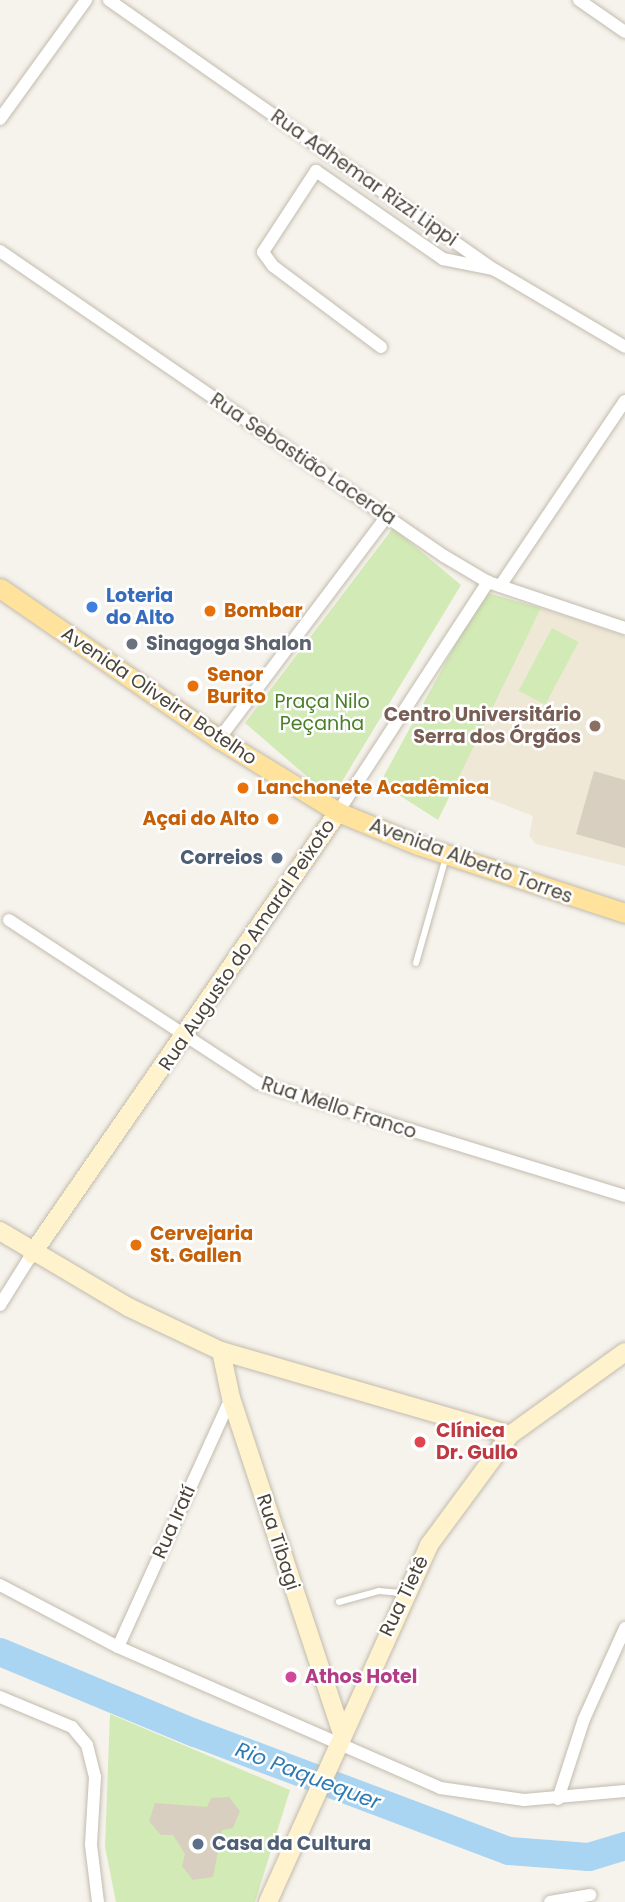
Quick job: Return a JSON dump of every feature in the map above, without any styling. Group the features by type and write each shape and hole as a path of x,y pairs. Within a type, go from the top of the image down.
{"main road":[{"name":"Avenida Oliveira Botelho","path":"0,588 219,739 320,801"},
{"name":"Avenida Alberto Torres","path":"320,801 338,812 447,855 625,913"},
{"name":"Rua Augusto do Amaral Peixoto","path":"32,1254 185,1039 338,812"},
{"path":"0,1231 32,1254 221,1351 510,1435"},
{"name":"Rua Tibagi","path":"221,1351 231,1398 338,1738"},
{"name":"Rua Tietê","path":"268,1902 327,1762 404,1593 429,1545 510,1435 625,1352"}],"street":[{"path":"0,119 86,0"},
{"name":"Rua Adhemar Rizzi Lippi","path":"108,0 495,270 625,347"},
{"path":"579,0 625,32"},
{"path":"382,347 273,266 263,252 316,171 443,259 495,270"},
{"name":"Rua Sebastião Lacerda","path":"0,251 387,516 494,584 625,628"},
{"name":"Rua Augusto do Amaral Peixoto","path":"338,812 494,584 625,401"},
{"path":"219,739 387,516"},
{"name":"Rua Mello Franco","path":"9,920 185,1039 258,1083 625,1196"},
{"name":"Rua Augusto do Amaral Peixoto","path":"0,1304 32,1254"},
{"name":"Rua Iratí","path":"118,1647 231,1398"},
{"path":"0,1585 118,1647 338,1738 440,1788 524,1800 625,1791"},
{"path":"558,1799 584,1719 625,1628"},
{"path":"0,1697 62,1722 87,1745 95,1777 91,1845 98,1902"},
{"path":"550,1902 590,1895"}],"lane":[{"path":"416,963 447,855"},
{"path":"339,1602 379,1591 404,1593"}],"shaded area":[{"path":"541,608 625,636 625,866 536,844 529,836 533,816 453,785"}],"green space":[{"name":"Praça Nilo Peçanha","path":"393,528 461,585 332,798 245,723"},
{"name":"Praça Nilo Peçanha","path":"484,592 541,608 438,820 380,783"},
{"path":"552,628 578,642 545,705 519,691"},
{"path":"110,1714 290,1790 255,1902 116,1902 105,1847"}],"building":[{"path":"594,771 625,780 625,848 576,834"},
{"name":"Casa da Cultura","path":"229,1797 240,1811 233,1828 222,1830 213,1877 193,1880 182,1866 185,1854 173,1835 161,1835 149,1821 155,1803 207,1807 211,1798"}],"waterway":[{"name":"Rio Paquequer","path":"0,1652 195,1733 509,1851 589,1857 625,1846"}],"place":[{"name":"Loteria do Alto","path":"92,607"},
{"name":"Bombar","path":"210,611"},
{"name":"Sinagoga Shalon","path":"132,644"},
{"name":"Senor Burito","path":"193,686"},
{"name":"Centro Universitário Serra dos Órgãos","path":"595,726"},
{"name":"Lanchonete Acadêmica","path":"243,788"},
{"name":"Açai do Alto","path":"273,819"},
{"name":"Correios","path":"277,858"},
{"name":"Cervejaria St. Gallen","path":"136,1245"},
{"name":"Clínica Dr. Gullo","path":"420,1442"},
{"name":"Athos Hotel","path":"291,1677"},
{"name":"Casa da Cultura","path":"198,1844"}]}
